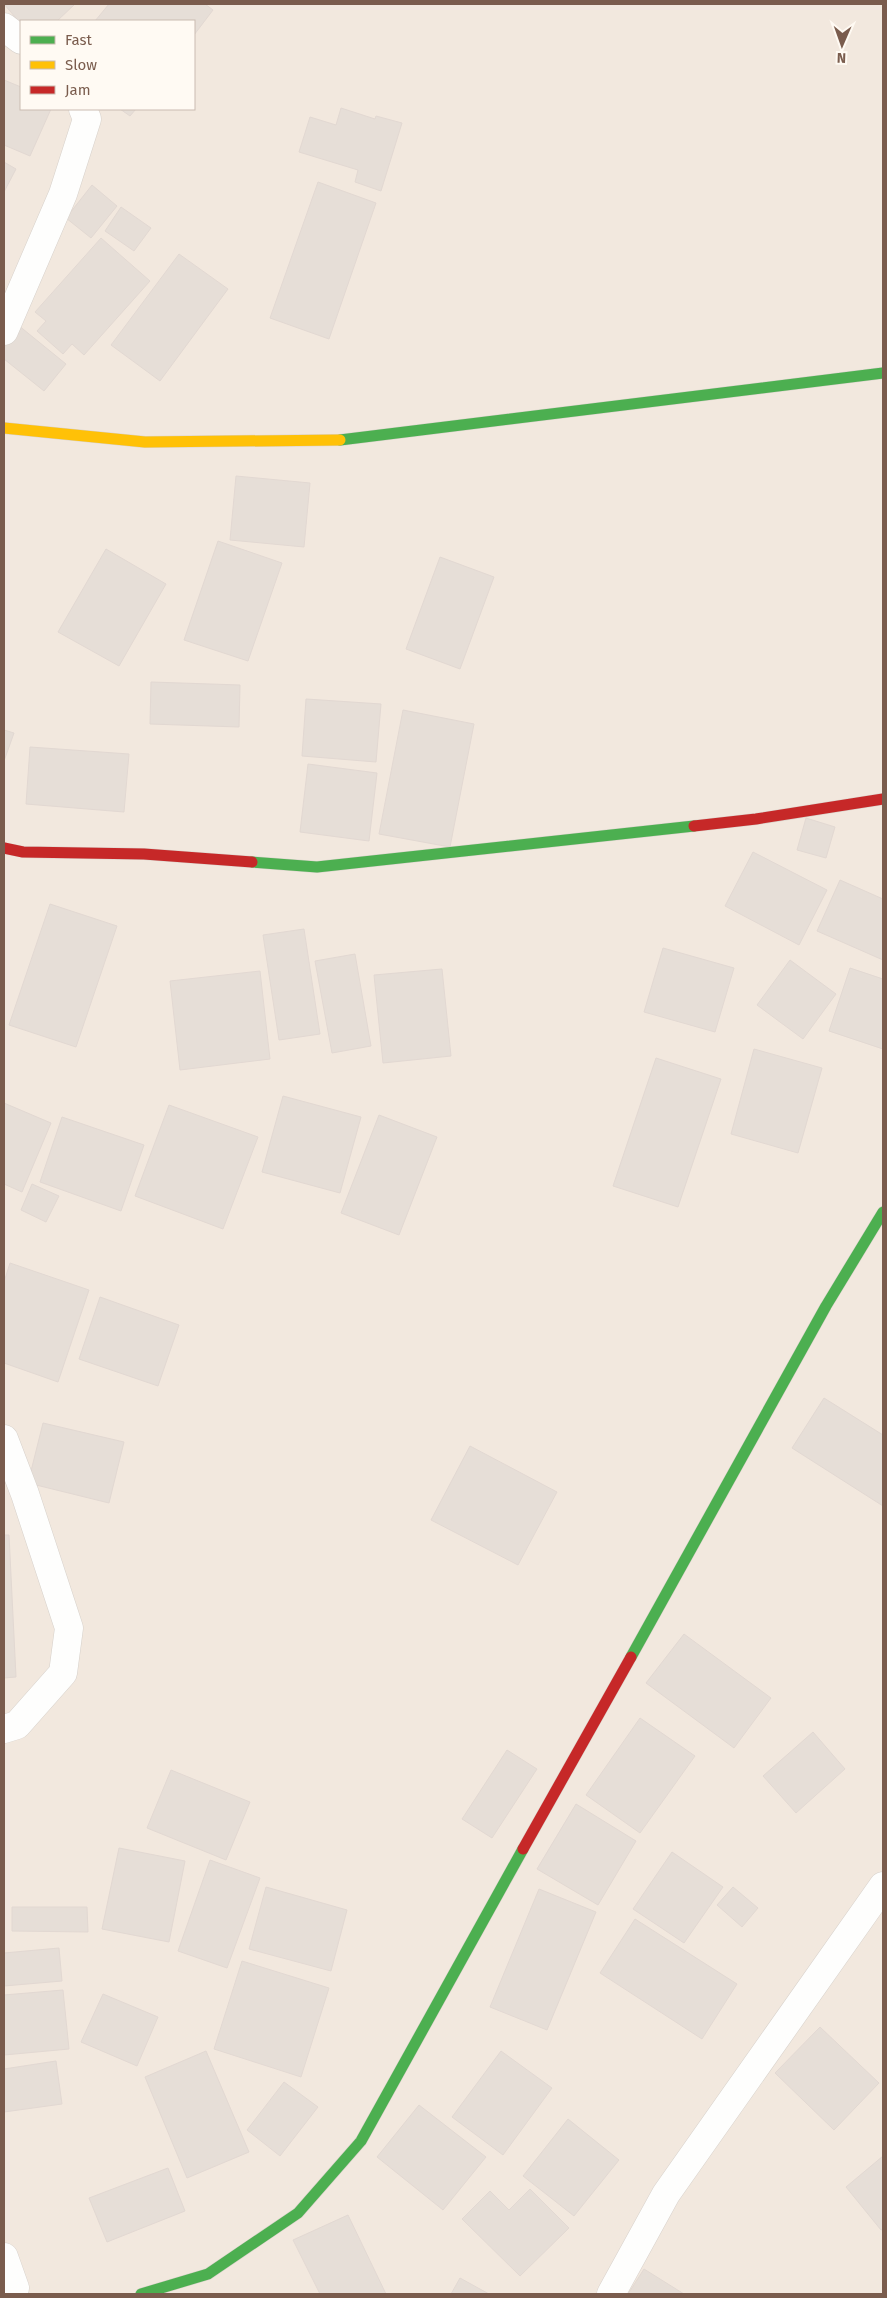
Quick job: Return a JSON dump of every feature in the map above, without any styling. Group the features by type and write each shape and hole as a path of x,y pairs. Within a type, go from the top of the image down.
{"street":[{"path":"4,27 20,39"},
{"path":"4,331 63,194 87,119 84,110"},
{"path":"4,428 145,442 329,441 883,373"},
{"path":"4,848 23,852 144,854 318,867 756,819 883,800"},
{"path":"141,2294 208,2274 298,2213 361,2141 826,1306 883,1212"},
{"path":"4,1439 25,1494 69,1628 63,1673 17,1725 4,1729"},
{"path":"611,2294 666,2194 883,1886"},
{"path":"4,2257 15,2288 11,2294"}],"shaded area":[{"path":"4,4 883,4 883,2294 4,2294"}],"building":[{"path":"4,4 75,4 58,20 20,20 20,23"},
{"path":"109,4 205,4 213,10 195,34 195,20 96,20"},
{"path":"4,80 20,87 20,110 51,110 30,156 4,145"},
{"path":"341,108 375,119 376,116 402,123 381,191 355,182 358,170 299,152 310,117 336,125"},
{"path":"121,110 135,110 130,116"},
{"path":"4,162 16,169 4,192"},
{"path":"318,182 376,203 329,339 270,318"},
{"path":"92,185 117,206 91,238 66,218"},
{"path":"121,207 151,228 134,251 105,231"},
{"path":"101,238 150,281 84,355 72,344 63,354 37,331 46,321 35,312"},
{"path":"179,254 228,289 160,381 111,345"},
{"path":"18,325 66,364 44,391 4,359 4,342"},
{"path":"236,476 310,483 304,547 230,540"},
{"path":"218,541 282,563 248,661 184,640"},
{"path":"106,549 166,584 119,666 58,632"},
{"path":"440,557 494,577 460,669 406,649"},
{"path":"151,682 240,685 239,727 150,724"},
{"path":"306,699 381,704 376,762 302,756"},
{"path":"403,710 474,724 450,847 379,834"},
{"path":"4,730 14,733 4,761"},
{"path":"30,747 129,754 124,812 26,804"},
{"path":"308,764 377,773 369,841 300,832"},
{"path":"806,818 835,827 826,858 797,850"},
{"path":"753,852 827,890 799,945 725,906"},
{"path":"840,880 883,899 883,960 817,931"},
{"path":"50,904 117,926 76,1047 9,1025"},
{"path":"304,929 320,1034 279,1040 263,935"},
{"path":"663,948 734,968 715,1032 644,1012"},
{"path":"355,954 371,1046 332,1053 315,961"},
{"path":"790,960 836,994 803,1039 757,1005"},
{"path":"850,968 883,979 883,1049 829,1031"},
{"path":"442,969 451,1056 383,1063 374,975"},
{"path":"260,971 270,1059 180,1070 170,981"},
{"path":"754,1049 822,1068 798,1153 731,1134"},
{"path":"656,1058 721,1079 678,1207 613,1186"},
{"path":"283,1096 361,1117 340,1193 262,1172"},
{"path":"4,1103 51,1123 22,1192 4,1184"},
{"path":"169,1105 258,1137 223,1229 135,1196"},
{"path":"379,1115 437,1137 399,1235 341,1213"},
{"path":"62,1117 144,1145 121,1211 40,1182"},
{"path":"32,1184 59,1196 46,1222 21,1210"},
{"path":"10,1263 89,1290 58,1382 4,1363 4,1282"},
{"path":"100,1297 179,1325 158,1386 79,1359"},
{"path":"824,1398 883,1435 883,1506 792,1448"},
{"path":"43,1423 124,1442 109,1503 28,1483"},
{"path":"470,1446 557,1492 518,1565 431,1520"},
{"path":"4,1535 9,1535 16,1677 4,1678"},
{"path":"684,1634 771,1698 734,1748 646,1683"},
{"path":"640,1718 695,1756 640,1833 586,1795"},
{"path":"813,1732 845,1769 796,1813 763,1776"},
{"path":"507,1750 537,1769 492,1838 462,1819"},
{"path":"171,1770 250,1802 226,1860 147,1828"},
{"path":"576,1804 636,1841 598,1905 537,1869"},
{"path":"119,1848 185,1861 169,1942 102,1929"},
{"path":"672,1852 723,1887 684,1943 633,1909"},
{"path":"210,1860 260,1878 227,1968 178,1951"},
{"path":"266,1887 347,1910 331,1971 249,1949"},
{"path":"733,1887 758,1908 742,1927 717,1905"},
{"path":"539,1889 596,1912 547,2030 490,2007"},
{"path":"12,1907 87,1907 88,1932 12,1931"},
{"path":"635,1919 737,1984 702,2039 600,1973"},
{"path":"59,1948 62,1981 4,1986 4,1953"},
{"path":"242,1961 329,1988 301,2077 214,2049"},
{"path":"63,1990 69,2049 4,2055 4,1995"},
{"path":"103,1994 158,2017 137,2066 81,2042"},
{"path":"820,2027 879,2083 834,2130 775,2073"},
{"path":"206,2051 249,2152 187,2178 145,2077"},
{"path":"501,2051 552,2088 503,2155 452,2117"},
{"path":"56,2061 62,2104 4,2112 4,2069"},
{"path":"284,2082 318,2107 280,2156 247,2130"},
{"path":"419,2105 486,2157 443,2210 377,2157"},
{"path":"568,2119 619,2160 574,2216 523,2176"},
{"path":"883,2156 883,2229 881,2230 846,2187"},
{"path":"168,2168 185,2211 107,2242 89,2198"},
{"path":"530,2189 569,2228 520,2276 462,2219 490,2191 509,2210"},
{"path":"348,2215 386,2294 320,2294 293,2240"},
{"path":"644,2269 684,2294 628,2294"},
{"path":"460,2278 489,2294 451,2294"}],"traffic: fast":[{"path":"340,440 883,373"},
{"path":"252,862 317,867 694,826"},
{"path":"631,1657 826,1306 883,1212"},
{"path":"141,2294 208,2274 298,2213 361,2141 523,1849"}],"traffic: slow":[{"path":"4,428 145,442 340,440"}],"traffic: jam":[{"path":"694,826 756,819 883,799"},
{"path":"4,848 23,852 144,854 252,862"},
{"path":"523,1849 631,1657"}]}
